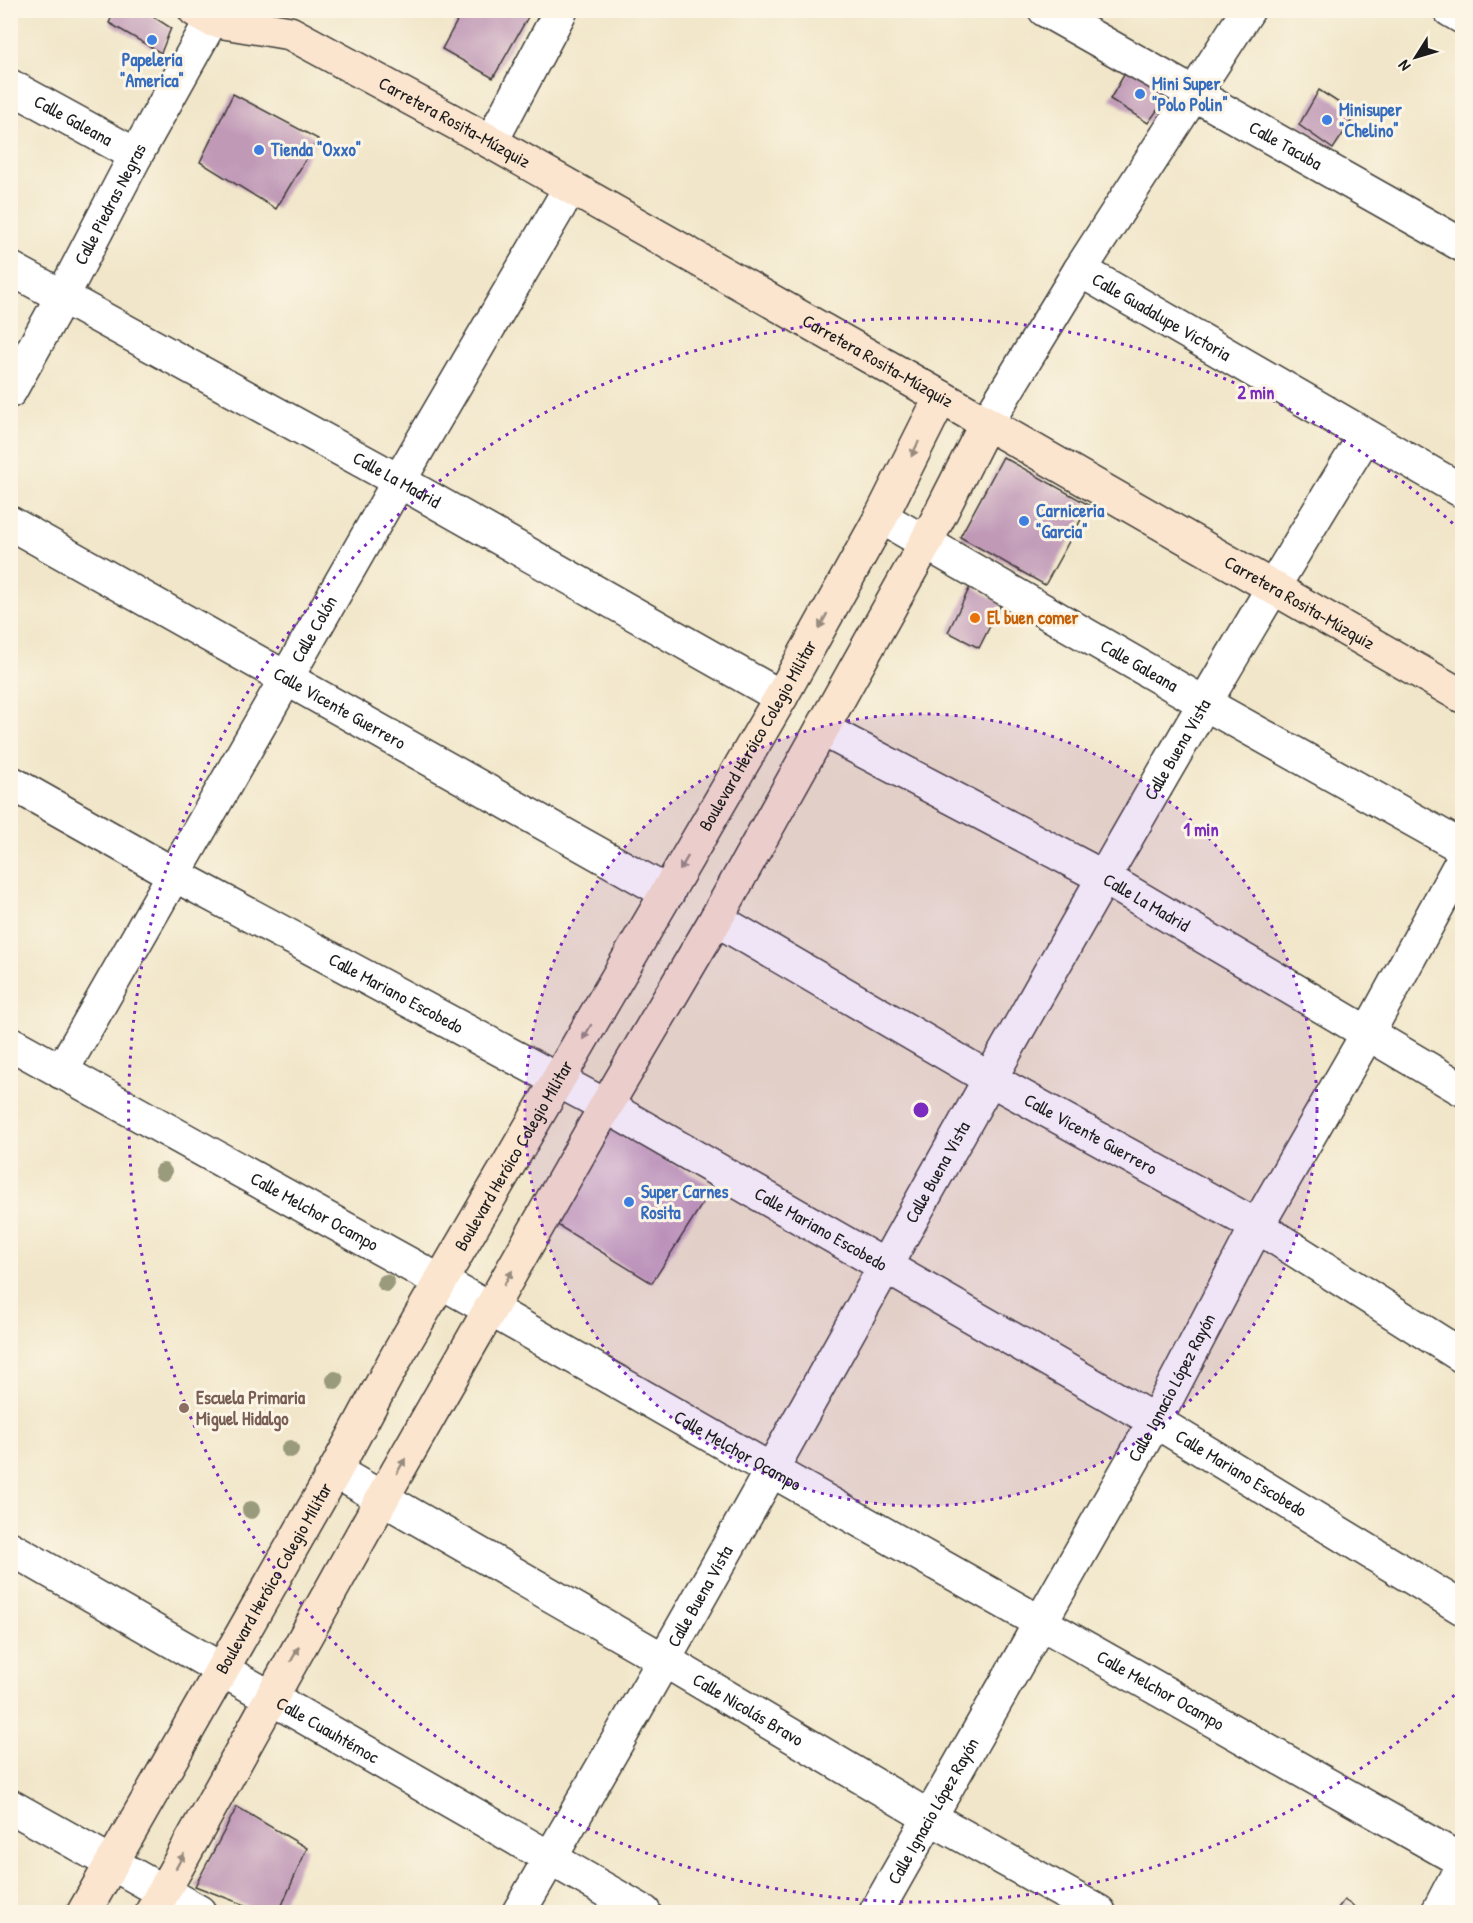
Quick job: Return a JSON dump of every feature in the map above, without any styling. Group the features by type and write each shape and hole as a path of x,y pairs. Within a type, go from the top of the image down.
{"street":[{"path":"491,142 561,10"},
{"name":"Calle Tacuba","path":"1045,10 1462,245"},
{"path":"158,1902 383,1497 606,1106 716,919 925,544 986,424 1080,270 1248,10"},
{"path":"1450,10 1462,17"},
{"name":"Carretera Rosita-Múzquiz","path":"208,14 280,22 1462,696"},
{"name":"Calle Piedras Negras","path":"10,391 62,297 208,14"},
{"name":"Calle Galeana","path":"10,86 136,155"},
{"name":"Calle Colón","path":"61,1072 399,481 570,188"},
{"name":"Calle La Madrid","path":"10,268 399,481 781,697"},
{"name":"Calle Guadalupe Victoria","path":"1080,270 1462,491"},
{"name":"Boulevard Heróico Colegio Militar","path":"84,1912 335,1471 397,1356 781,697 881,517 941,397"},
{"name":"Calle Buena Vista","path":"519,1912 664,1660 1103,877 1271,588 1365,436"},
{"name":"Calle Galeana","path":"881,517 1204,704 1462,847"},
{"name":"Calle Vicente Guerrero","path":"10,523 668,893"},
{"name":"Calle La Madrid","path":"822,729 1103,877 1462,1089"},
{"name":"Calle Mariano Escobedo","path":"10,782 175,874 606,1106 1155,1421 1462,1608"},
{"name":"Calle Ignacio López Rayón","path":"876,1912 1155,1421 1257,1226 1368,1033 1462,861"},
{"name":"Calle Vicente Guerrero","path":"716,919 990,1079 1257,1226 1462,1356"},
{"name":"Calle Melchor Ocampo","path":"10,1043 490,1309 1462,1861"},
{"name":"Calle Nicolás Bravo","path":"335,1471 664,1660 929,1817 1099,1912"},
{"name":"Calle Cuauhtémoc","path":"10,1548 644,1912"},
{"path":"10,1806 112,1863 158,1902 199,1912"},
{"path":"1438,1912 1462,1866"}],"building":[{"name":"Papeleria \"America\"","path":"115,10 143,10 171,28 161,53 109,23"},
{"path":"463,10 532,10 493,78 442,49"},
{"name":"Mini Super \"Polo Polin\"","path":"1131,63 1172,90 1148,123 1110,99"},
{"name":"Minisuper \"Chelino\"","path":"1319,90 1356,114 1333,149 1299,125"},
{"name":"Tienda \"Oxxo\"","path":"233,94 318,139 276,209 200,162"},
{"name":"Carniceria \"Garcia\"","path":"1003,457 1089,505 1045,585 960,537"},
{"name":"El buen comer","path":"971,585 1001,604 979,648 948,632"},
{"name":"Super Carnes Rosita","path":"600,1122 713,1187 652,1283 546,1218"},
{"path":"237,1807 307,1848 279,1912 263,1912 195,1886"},
{"path":"1344,1900 1362,1912 1335,1912"}],"place":[{"name":"Papeleria \"America\"","path":"152,40"},
{"name":"Mini Super \"Polo Polin\"","path":"1140,94"},
{"name":"Minisuper \"Chelino\"","path":"1327,120"},
{"name":"Tienda \"Oxxo\"","path":"259,150"},
{"name":"Carniceria \"Garcia\"","path":"1024,521"},
{"name":"El buen comer","path":"975,618"},
{"name":"Super Carnes Rosita","path":"629,1202"},
{"name":"Escuela Primaria Miguel Hidalgo","path":"184,1408"}]}
